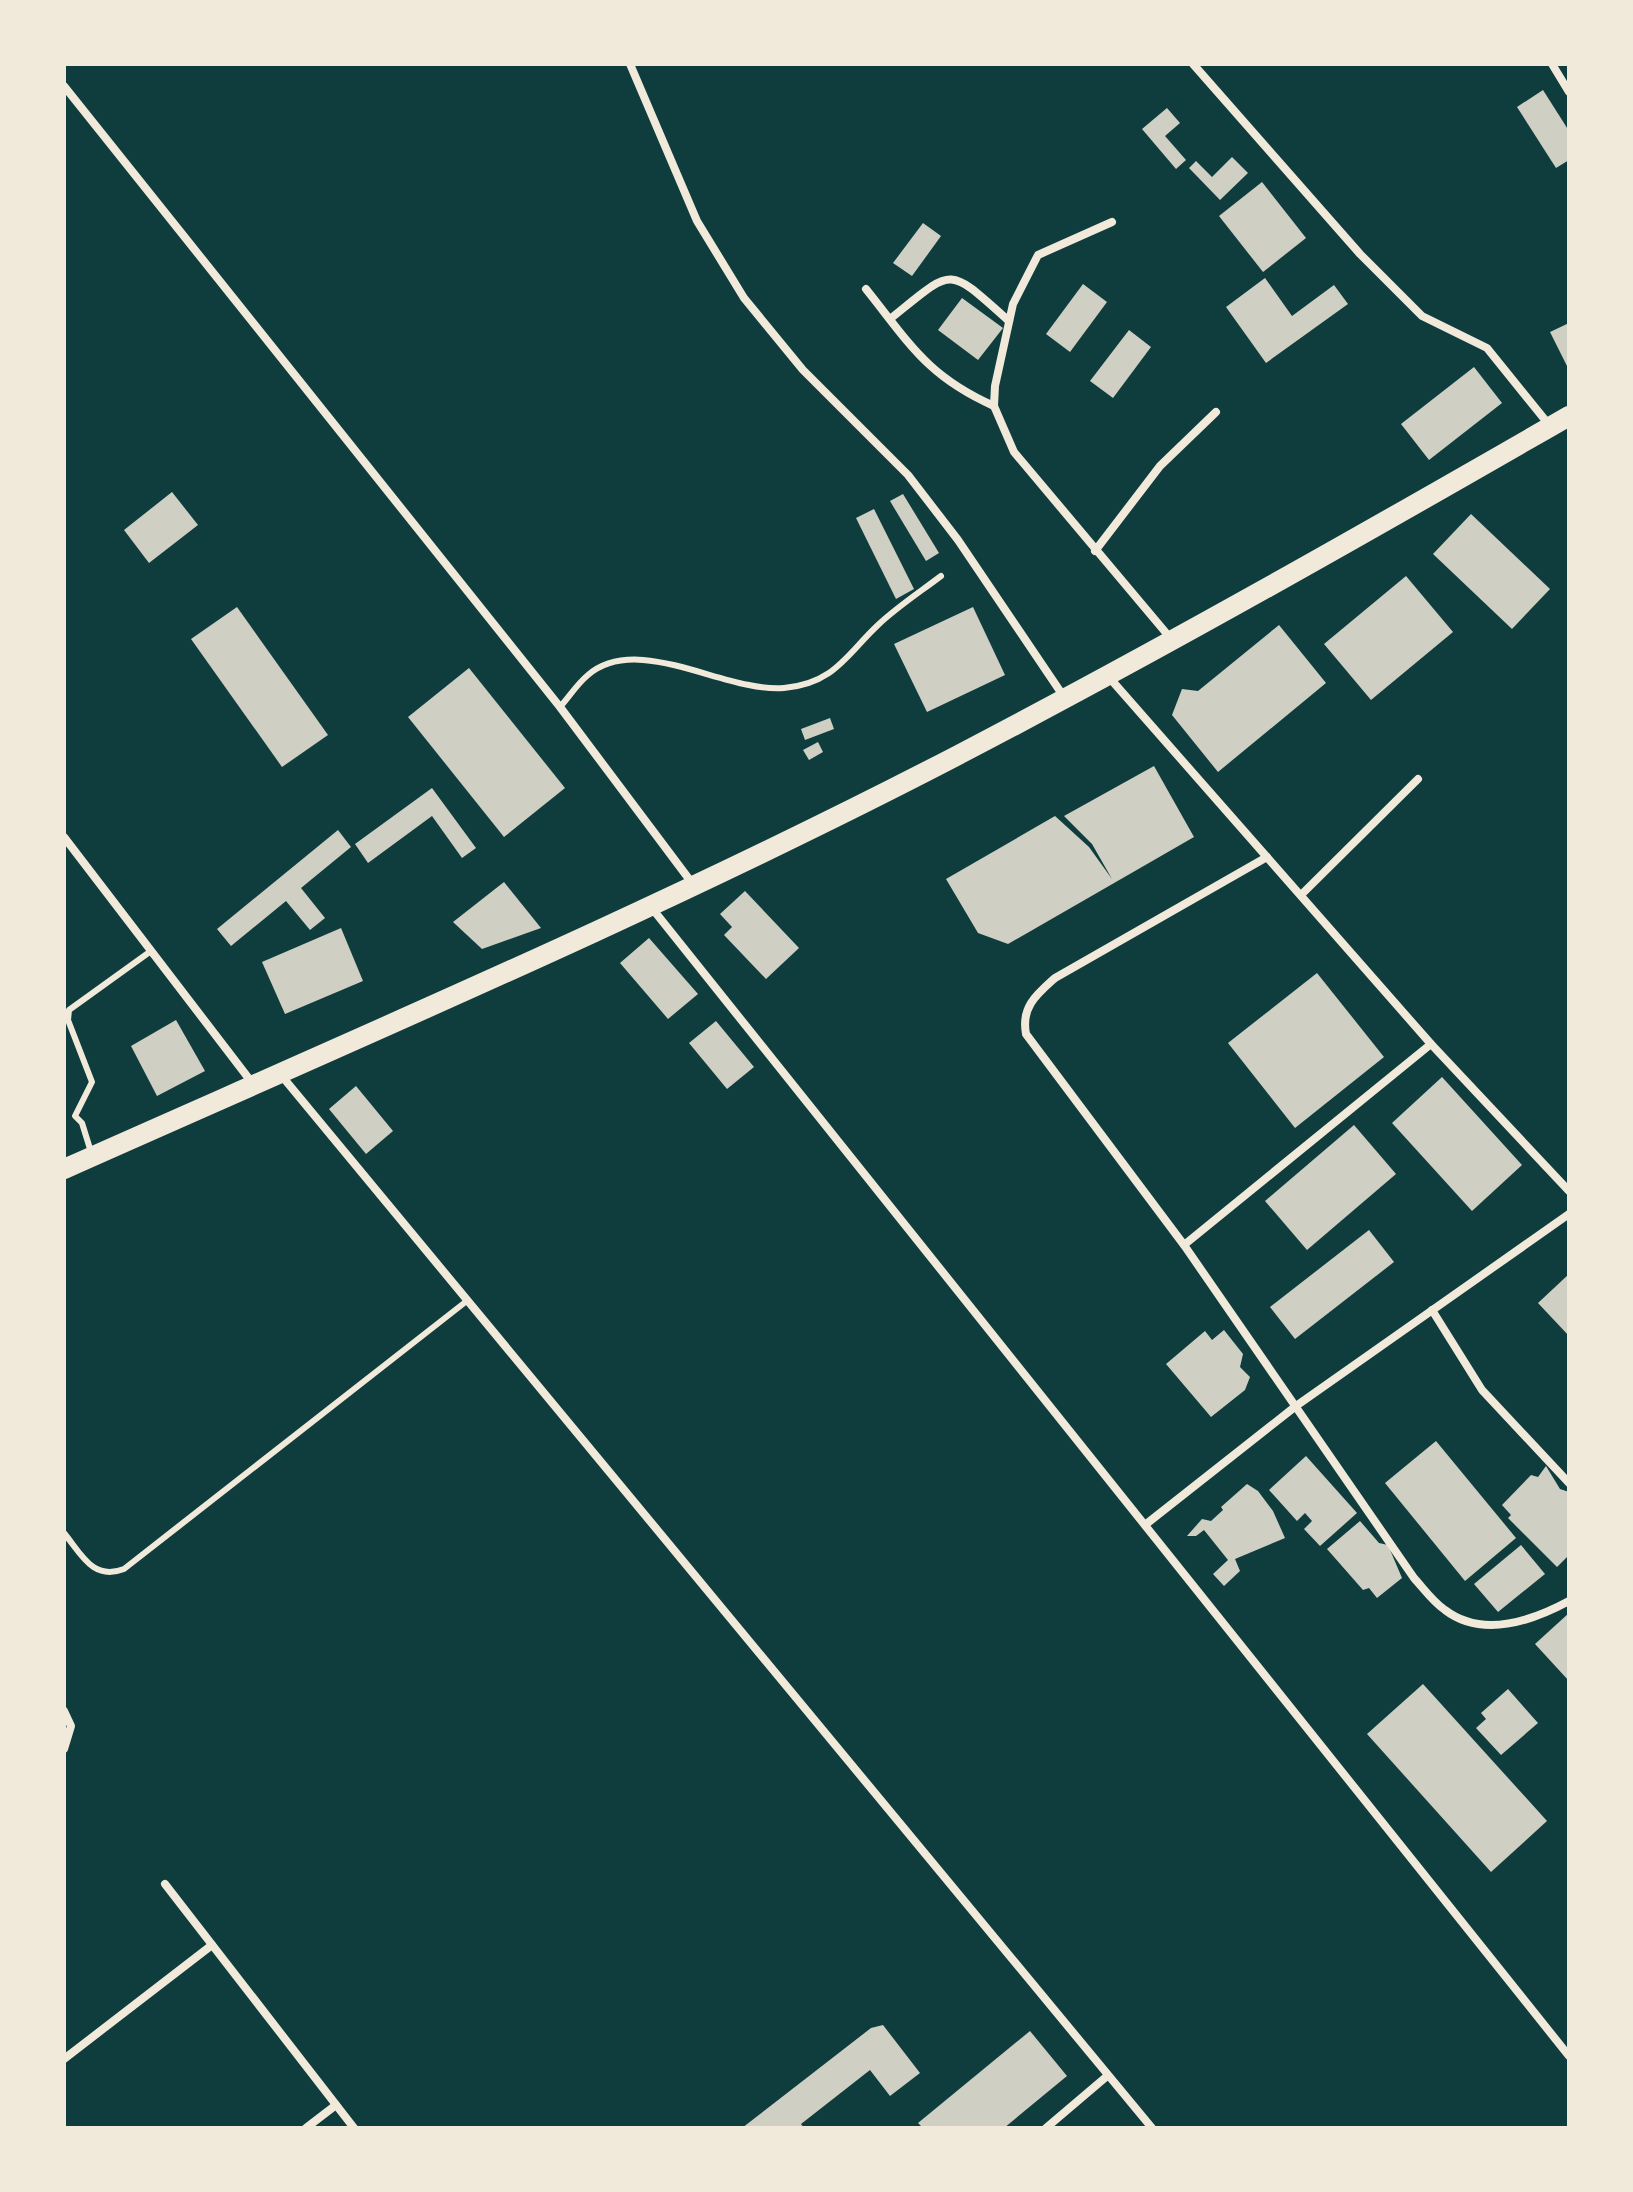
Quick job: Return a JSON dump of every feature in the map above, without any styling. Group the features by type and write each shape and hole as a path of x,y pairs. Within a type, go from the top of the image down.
{"main road":[{"path":"64,1169 650,906 961,753 1172,640 1569,416"}],"street":[{"path":"630,64 697,221 744,298 803,370 908,475 958,540 1065,697"},
{"path":"1193,64 1360,254 1422,316 1487,348 1551,426"},
{"path":"1552,64 1569,92"},
{"path":"64,86 560,707 693,885"},
{"path":"1112,222 1038,255 1013,304 994,406 1014,452 1172,640"},
{"path":"890,319 938,280 955,278 969,285 1009,321"},
{"path":"866,289 927,366 959,390 994,406"},
{"path":"1095,551 1160,466 1216,412"},
{"path":"1106,675 1431,1044 1569,1191"},
{"path":"1301,895 1418,779"},
{"path":"64,837 254,1085"},
{"path":"1267,857 1055,978 1031,999 1023,1018 1026,1034 1184,1245 1414,1578 1446,1611 1476,1623 1501,1626 1535,1619 1569,1601"},
{"path":"650,906 1569,2056"},
{"path":"1184,1245 1431,1044"},
{"path":"279,1073 656,1524 1106,2077 1152,2128"},
{"path":"1145,1525 1296,1406 1569,1214"},
{"path":"1432,1310 1482,1390 1569,1483"},
{"path":"64,1711 71,1726 64,1749"},
{"path":"165,1884 354,2128"},
{"path":"64,2059 212,1945"},
{"path":"1046,2128 1106,2077"},
{"path":"306,2128 336,2105"}],"lane":[{"path":"560,707 589,674 608,664 641,658 753,684 784,688 814,680 841,667 878,625 941,576"},
{"path":"75,1116 92,1082 68,1020 69,1010 151,951"},
{"path":"64,1115 75,1116 82,1123 92,1156"},
{"path":"64,1533 95,1571 109,1575 124,1569 468,1300"}],"building":[{"path":"1543,90 1569,131 1569,160 1556,168 1517,107"},
{"path":"1167,108 1180,123 1165,136 1186,160 1176,169 1142,129"},
{"path":"1232,157 1248,173 1220,200 1189,168 1196,161 1212,177"},
{"path":"1262,182 1306,238 1263,272 1219,216"},
{"path":"923,223 941,236 912,276 893,263"},
{"path":"1265,278 1292,316 1334,285 1348,304 1266,363 1226,307"},
{"path":"1083,284 1107,302 1070,352 1046,334"},
{"path":"962,298 1003,328 978,360 938,330"},
{"path":"1569,323 1569,370 1550,332"},
{"path":"1129,330 1151,347 1113,398 1090,381"},
{"path":"1474,367 1502,403 1429,460 1401,424"},
{"path":"172,492 198,525 149,563 124,530"},
{"path":"903,494 939,553 926,561 890,501"},
{"path":"874,509 914,589 896,599 856,518"},
{"path":"1471,514 1550,589 1512,629 1433,554"},
{"path":"1406,576 1453,632 1371,700 1324,644"},
{"path":"237,607 328,735 282,767 191,639"},
{"path":"973,607 1005,675 927,712 894,644"},
{"path":"1279,625 1326,683 1218,772 1172,715 1182,689 1198,691"},
{"path":"469,668 565,788 504,837 408,717"},
{"path":"830,718 834,729 805,740 801,729"},
{"path":"818,742 823,752 809,760 803,750"},
{"path":"1154,766 1194,837 1008,944 978,933 946,879 1055,816 1089,847 1112,879 1092,844 1064,816"},
{"path":"432,788 476,848 462,858 432,816 368,863 355,844"},
{"path":"338,830 351,847 301,888 325,918 310,930 286,901 231,946 217,929"},
{"path":"504,882 541,928 482,949 453,922"},
{"path":"745,891 799,948 766,979 724,935 732,927 720,914"},
{"path":"341,928 363,981 285,1014 262,962"},
{"path":"649,938 698,994 668,1019 620,963"},
{"path":"1317,973 1384,1057 1295,1128 1228,1043"},
{"path":"176,1020 205,1071 157,1096 131,1046"},
{"path":"716,1021 754,1067 727,1089 689,1043"},
{"path":"1442,1077 1522,1165 1472,1211 1392,1123"},
{"path":"356,1086 393,1131 366,1154 329,1109"},
{"path":"1354,1125 1396,1174 1307,1250 1265,1201"},
{"path":"1369,1230 1394,1262 1295,1339 1270,1307"},
{"path":"1569,1274 1569,1336 1538,1303"},
{"path":"1224,1330 1243,1354 1240,1367 1250,1377 1245,1390 1211,1417 1166,1364 1205,1331 1212,1340"},
{"path":"1436,1441 1516,1538 1465,1581 1385,1483"},
{"path":"1306,1456 1357,1513 1320,1546 1304,1529 1312,1521 1305,1513 1297,1521 1269,1490"},
{"path":"1546,1466 1560,1489 1569,1492 1569,1555 1557,1567 1508,1518 1511,1515 1502,1505 1531,1475 1538,1477"},
{"path":"1247,1484 1258,1491 1273,1511 1285,1538 1235,1559 1240,1571 1224,1586 1213,1574 1228,1560 1204,1530 1196,1536 1187,1536 1202,1519 1211,1521 1223,1510 1221,1507"},
{"path":"1360,1521 1379,1543 1388,1545 1402,1578 1377,1598 1369,1588 1363,1590 1327,1549"},
{"path":"1521,1545 1545,1574 1498,1612 1474,1584"},
{"path":"1569,1613 1569,1681 1535,1644"},
{"path":"1423,1684 1547,1821 1491,1872 1367,1734"},
{"path":"1508,1689 1538,1723 1501,1755 1476,1728 1486,1719 1481,1713"},
{"path":"883,2025 920,2073 890,2096 870,2070 801,2124 804,2128 742,2128 871,2028"},
{"path":"1030,2031 1067,2076 1004,2128 923,2128 918,2123"}]}
